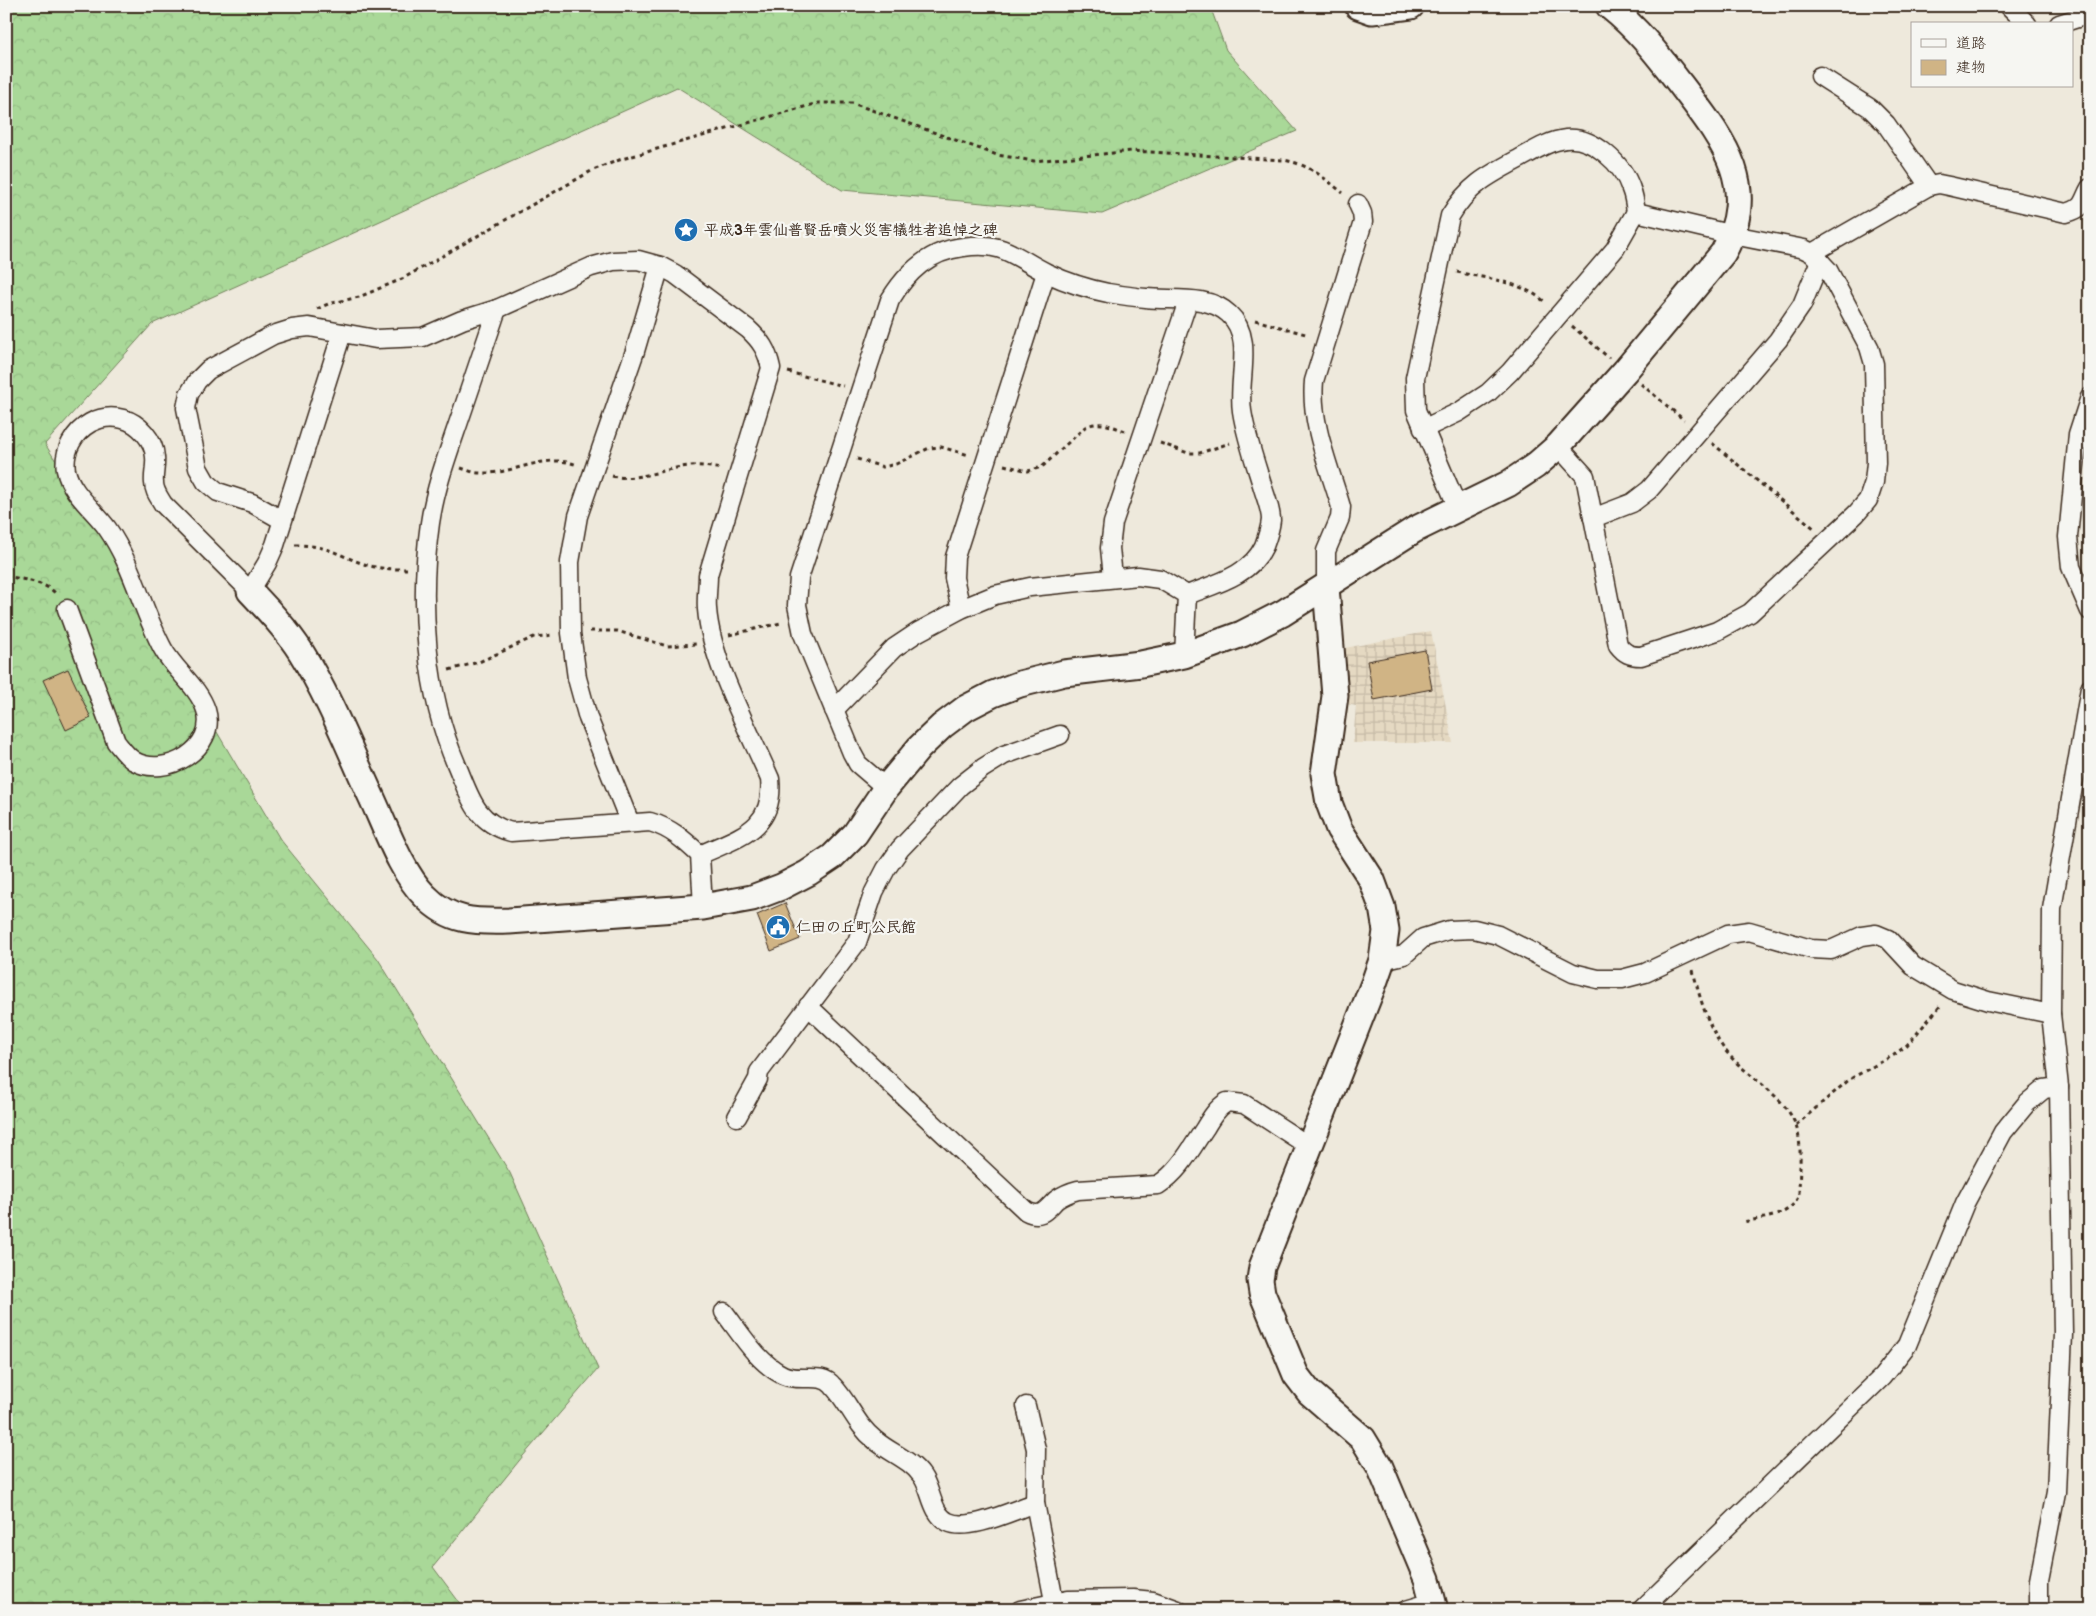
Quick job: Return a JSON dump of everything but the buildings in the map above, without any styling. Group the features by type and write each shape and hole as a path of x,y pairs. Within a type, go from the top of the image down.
{"street":[{"path":"1358,6 1372,11 1411,6"},
{"path":"67,609 116,742 124,753 134,761 149,766 174,764 188,756 200,744 206,730 207,713 202,697 174,666 162,648 128,567 108,529 72,485 66,471 66,456 72,439 85,426 98,418 115,417 129,421 143,431 152,442 155,456 154,484 156,494 163,504 250,590 284,628 316,678 408,873 415,886 436,906 464,920 479,922 702,907 752,898 781,887 808,873 832,856 855,834 886,788 919,748 942,726 966,708 993,694 1020,684 1064,673 1140,664 1184,655 1242,634 1283,614 1414,530 1508,484 1535,466 1558,446 1625,371 1723,253 1733,235 1738,217 1739,194 1731,160 1717,131 1652,48 1630,23 1608,6"},
{"path":"2009,6 2025,22"},
{"path":"2066,22 2090,14"},
{"path":"1820,76 1870,108 1886,124 1929,186"},
{"path":"1423,428 1466,407 1488,393 1510,372 1615,250 1636,212 1631,188 1620,170 1600,147 1584,140 1566,139 1550,142 1484,178 1459,200 1450,216 1415,378 1416,410 1423,428 1458,508"},
{"path":"1593,518 1632,503 1649,490 1778,340 1802,305 1816,257 1929,186 1939,184 2066,212 2080,207 2090,188"},
{"path":"1358,204 1362,212 1363,222 1314,381 1312,398 1314,416 1341,507 1340,518 1326,550 1326,587 1335,696 1324,774 1329,803 1339,829 1372,880 1382,906 1386,931 1382,960 1262,1267 1260,1280 1262,1294 1296,1375 1309,1392 1363,1439 1380,1467 1426,1579 1434,1606 1406,1610"},
{"path":"1558,446 1585,476 1618,645 1623,652 1631,656 1641,656 1717,631 1750,613 1856,514 1868,500 1874,482 1876,463 1874,364 1868,347 1828,270 1816,257 1795,246 1733,235 1636,212"},
{"path":"886,788 858,764 852,754 803,634 797,605 799,578 890,300 909,273 921,263 948,250 963,247 989,246 1017,254 1046,273 1067,282 1107,292 1146,298 1201,301 1217,305 1228,312 1237,322 1244,348 1240,398 1248,438 1271,519 1264,546 1256,559 1245,570 1187,595"},
{"path":"282,520 252,503 218,492 206,482 198,468 186,408 189,394 197,381 208,370 273,335 292,329 310,327 376,339 423,337 462,320 497,309 590,267 612,261 638,260 660,266 691,284 759,339 767,352 771,368 708,575 707,609 712,640 722,670 770,779 772,795 768,811 761,821 749,831 700,855"},
{"path":"630,823 588,718 576,678 571,633 570,562 578,516 635,350 660,266"},
{"path":"961,609 954,578 955,557 1046,273"},
{"path":"1113,577 1110,536 1188,301"},
{"path":"497,309 445,463 430,522 425,569 425,616 431,672 438,711 450,752 479,813 488,822 511,832 650,822 666,827 683,838 700,855 702,907"},
{"path":"250,590 267,563 275,545 342,333"},
{"path":"2090,397 2078,434 2068,537 2071,567 2090,611"},
{"path":"834,710 894,648 918,632 961,609 995,595 1030,587 1113,577 1138,576 1160,579 1187,595"},
{"path":"1184,655 1187,595"},
{"path":"2039,1610 2039,1580 2056,1492 2063,1334 2059,1087 2051,1014 2052,909 2090,688"},
{"path":"737,1117 758,1080 759,1072 857,942 874,892 886,869 900,849 960,786 984,768 1004,755 1060,735"},
{"path":"1382,960 1404,955 1423,938 1449,930 1474,929 1498,935 1573,973 1598,979 1622,980 1645,973 1728,934 1749,931 1811,949 1831,950 1862,936 1876,934 1888,939 1913,966 1953,990 1988,1001 2051,1014"},
{"path":"808,1006 1026,1211 1032,1214 1039,1215 1046,1212 1057,1200 1067,1193 1078,1190 1158,1185 1169,1178 1182,1163 1215,1113 1227,1102 1244,1104 1310,1147"},
{"path":"1640,1610 1882,1377 1907,1345 1965,1203 2004,1132 2027,1103 2044,1089 2059,1087"},
{"path":"724,1312 759,1357 773,1369 785,1376 799,1379 821,1378 834,1386 859,1424 875,1440 912,1465 924,1478 939,1514 947,1522 974,1524 1035,1503"},
{"path":"1026,1406 1036,1449 1035,1503 1054,1601"},
{"path":"1020,1610 1054,1601 1133,1599 1153,1600 1178,1610"}],"path":[{"path":"328,304 358,297 402,279 593,170 622,158 818,103 852,103 997,155 1034,161 1132,151 1284,160 1301,163 1314,170 1358,204"},
{"path":"1250,319 1327,340"},
{"path":"771,368 860,390"},
{"path":"840,454 883,467 896,464 930,448 941,447 1028,471 1042,467 1085,427 1093,423 1101,423 1188,453 1200,453 1248,438"},
{"path":"275,545 322,547 364,564 382,569 425,569"},
{"path":"6,576 29,580 53,590 67,609"},
{"path":"712,640 799,618"},
{"path":"1689,951 1701,1001 1720,1043 1740,1068 1780,1102 1796,1126 1798,1137 1799,1195 1796,1203 1781,1214 1743,1222"},
{"path":"1796,1126 1850,1079 1894,1055 1907,1045 1953,990"}],"shaded area":[{"path":"1431,631 1453,743 1353,743 1356,706 1347,704 1345,648"}],"green space":[{"path":"6,6 1210,6 1226,50 1297,131 1102,214 842,190 677,87 152,324 45,444 75,491 280,839 378,959 510,1173 598,1369 523,1456 433,1567 465,1610 6,1610"},
{"path":"678,1601 692,1610 642,1610"}],"place":[{"name":"平成3年雲仙普賢岳噴火災害犠牲者追悼之碑","path":"686,230"},
{"name":"仁田の丘町公民館","path":"778,927"}]}
